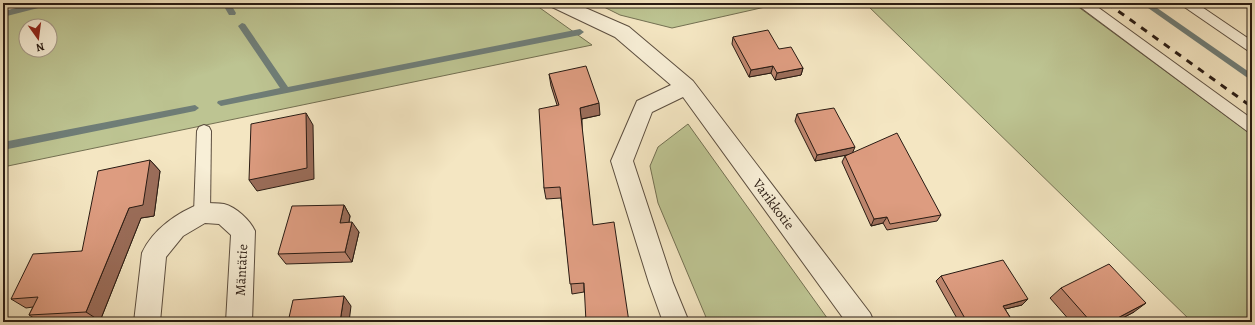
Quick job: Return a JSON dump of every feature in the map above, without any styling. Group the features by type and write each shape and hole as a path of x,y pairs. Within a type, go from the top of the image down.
{"street":[{"name":"Varikkotie","path":"558,3 622,32 686,86 862,322"},
{"path":"676,322 661,283 622,161 644,107 686,86"},
{"path":"147,322 154,253 175,229 202,213"},
{"name":"Mäntätie","path":"202,213 224,214 243,231 239,322"}],"lane":[{"path":"1083,3 1252,127"},
{"path":"1187,3 1252,46"},
{"path":"202,213 204,131"}],"green space":[{"path":"44,3 533,3 592,45 3,167 3,14"},
{"path":"596,3 783,3 672,28 620,15"},
{"path":"865,3 1073,3 1252,135 1252,322 1192,322"},
{"path":"688,124 830,322 708,322 658,203 650,166 658,147"}],"building":[{"path":"768,30 779,49 791,47 803,68 777,73 773,66 751,70 733,37"},
{"path":"586,66 599,103 580,108 593,225 614,222 629,322 586,322 584,283 570,284 560,187 544,188 539,109 559,105 549,74"},
{"path":"834,108 855,147 817,155 797,114"},
{"path":"306,113 307,168 249,180 251,124"},
{"path":"897,133 941,215 890,224 887,217 874,219 845,156"},
{"path":"150,160 143,205 129,208 86,312 29,315 38,297 11,299 33,254 82,251 98,171"},
{"path":"344,205 340,223 352,222 345,252 278,254 292,206"},
{"path":"1003,260 1028,299 1003,306 1013,322 967,322 941,276"},
{"path":"1109,264 1146,303 1110,322 1091,322 1061,288"},
{"path":"344,296 340,322 288,322 293,300"}],"waterway":[{"path":"3,14 47,3"},
{"path":"226,3 232,13"},
{"path":"1145,3 1252,78"},
{"path":"242,26 286,90"},
{"path":"221,103 580,32"},
{"path":"3,146 195,108"}],"railway":[{"path":"1107,3 1252,107"}]}
